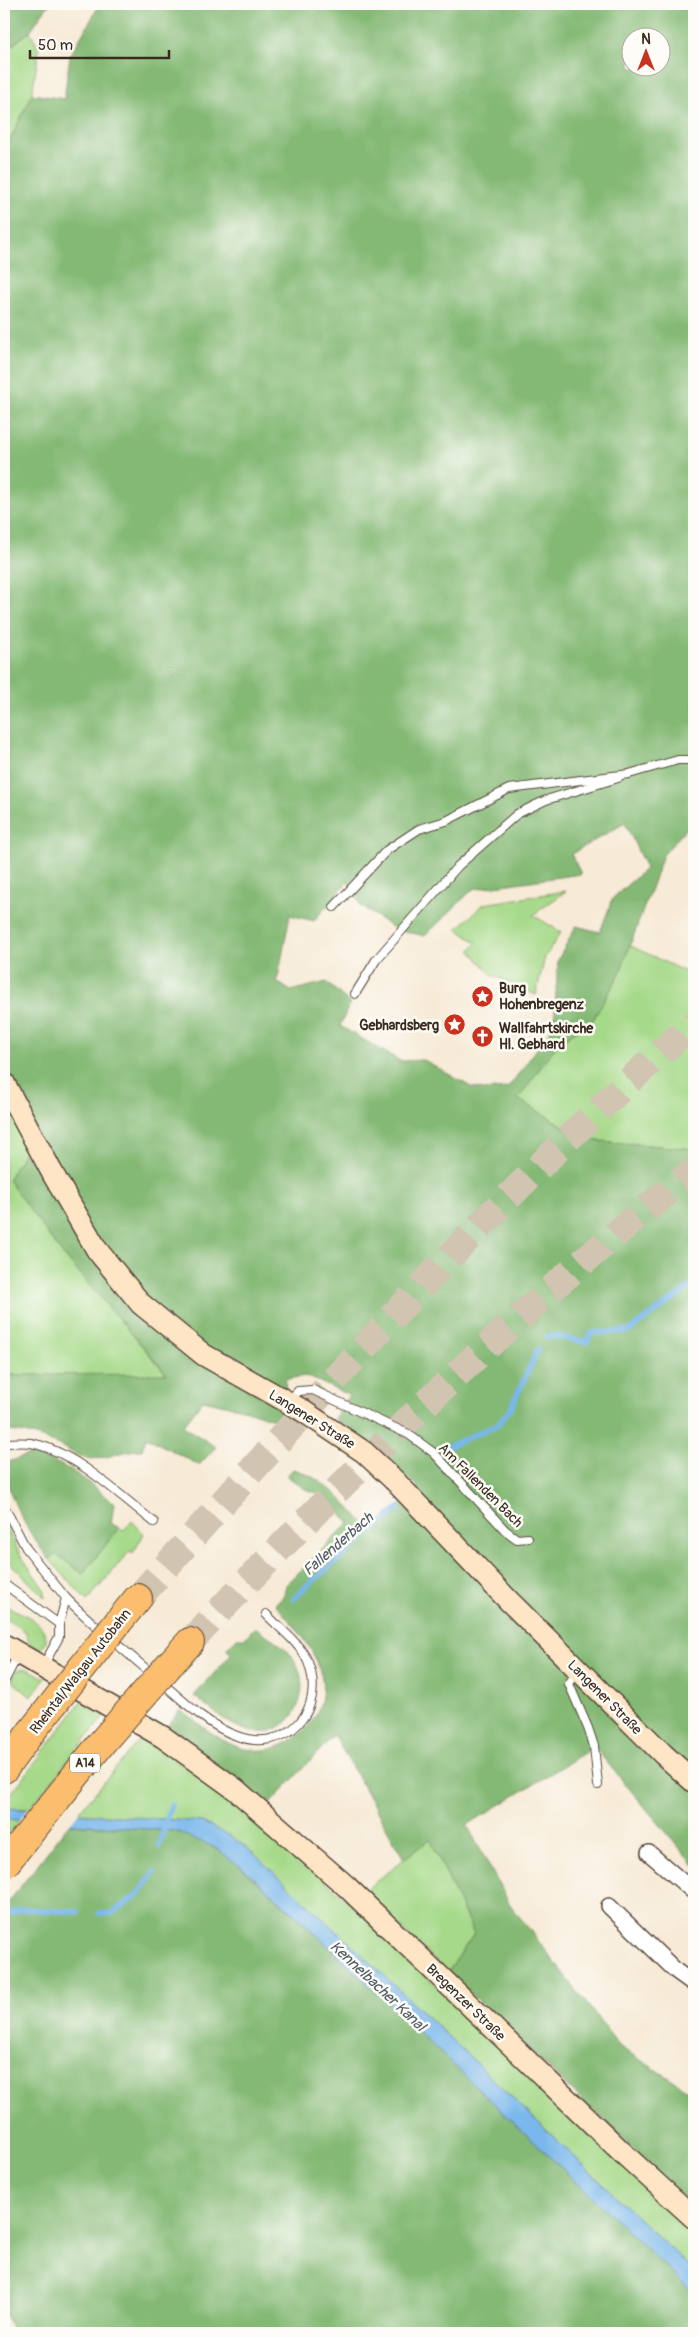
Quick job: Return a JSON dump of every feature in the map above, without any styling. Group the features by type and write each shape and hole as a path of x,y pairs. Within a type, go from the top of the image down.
{"highway":[{"name":"Rheintal/Walgau Autobahn","path":"4,1769 138,1598"},
{"name":"A14","path":"4,1865 104,1740 190,1642"}],"main road":[{"name":"Langener Straße","path":"4,1082 32,1136 98,1250 141,1304 204,1355 336,1431 364,1452 396,1481 510,1601 663,1754 694,1782"},
{"name":"Bregenzer Straße","path":"11,1649 164,1737 234,1789 346,1886 625,2155 694,2218"}],"street":[{"path":"650,1853 694,1892"},
{"path":"609,1906 676,1970 694,1984"}],"lane":[{"path":"355,994 376,960 458,866 517,814 546,800 629,774 678,760 694,760"},
{"path":"334,907 387,850 419,829 446,821 510,789 629,774"},
{"name":"Am Fallenden Bach","path":"293,1406 298,1391 313,1390 408,1434 434,1453 505,1530 517,1539 528,1538"},
{"path":"4,1443 30,1443 77,1464 154,1522"},
{"path":"4,1506 26,1548 66,1598 183,1701 229,1732 248,1740 262,1742 275,1740 295,1727 308,1710 313,1690 311,1672 301,1649 266,1614"},
{"path":"4,1584 59,1624"},
{"path":"42,1666 59,1637 59,1624 66,1598"},
{"path":"4,1682 11,1649"},
{"path":"578,1669 568,1684 594,1746 598,1785"}],"green space":[{"path":"13,4 49,4 30,31 4,52 4,9 6,11"},
{"path":"100,4 694,4 694,820 663,855 620,973 593,1020 559,1042 518,1099 587,1140 694,1149 694,1865 594,1747 467,1825 509,1903 620,2047 694,2094 694,2207 448,1972 474,1934 430,1839 404,1859 334,1735 266,1808 167,1727 180,1710 222,1740 238,1747 255,1750 272,1748 288,1742 302,1733 313,1720 320,1705 323,1688 320,1670 307,1643 275,1604 284,1595 286,1585 350,1522 317,1493 305,1489 287,1476 293,1469 317,1480 338,1496 375,1534 418,1487 360,1436 334,1419 349,1395 306,1376 285,1379 288,1424 247,1410 203,1400 183,1426 216,1447 199,1465 146,1437 142,1450 127,1451 91,1459 81,1457 63,1447 35,1436 20,1432 4,1431 4,1375 167,1374 61,1252 8,1180 30,1142 4,1090 4,153 32,94 64,99 70,56","holes":["625,823 646,868 613,898 600,932 576,926 558,960 554,1026 508,1088 483,1090 471,1087 424,1060 400,1061 340,1026 350,1003 326,982 291,991 277,982 290,915 314,921 348,881 361,906 395,929 425,936 473,889 581,874 571,854"]},
{"path":"30,31 39,49 32,94 4,153 4,52"},
{"path":"566,891 533,915 561,932 545,957 536,995 492,975 470,950 477,943 457,929 484,904"},
{"path":"629,945 694,976 694,1149 587,1140 517,1099 559,1042 593,1019 620,973"},
{"path":"4,1090 30,1142 8,1180 61,1252 167,1375 4,1375"},
{"path":"29,1455 53,1461 75,1473 114,1503 111,1523 119,1528 83,1574 56,1554 49,1559 34,1539 19,1513 9,1486 8,1462"},
{"path":"132,1521 144,1534 133,1553 130,1551 87,1601 49,1559 56,1554 83,1574 119,1528 124,1530"},
{"path":"4,1523 20,1554 45,1591 45,1598 10,1563 4,1560 4,1550 7,1543 4,1542"},
{"path":"4,1605 25,1615 42,1628 46,1642 41,1650 29,1643 26,1632 4,1618"},
{"path":"255,1627 280,1645 293,1658 300,1672 302,1686 300,1700 286,1723 274,1730 261,1732 245,1730 231,1724 194,1696 231,1654 226,1649 237,1638 245,1638"},
{"path":"28,1669 45,1678 31,1697 12,1681 15,1672"},
{"path":"83,1699 107,1713 29,1809 4,1808 4,1803"},
{"path":"143,1736 235,1802 347,1900 694,2231 694,2271 369,1961 240,1843 202,1822 78,1813"},
{"path":"4,1819 20,1820 4,1840"},
{"path":"69,1824 175,1831 202,1841 228,1856 303,1922 694,2294 694,2333 13,2333 4,2310 4,1908"},
{"path":"430,1838 474,1934 448,1972 362,1893"}],"water":[{"name":"Kennelbacher Kanal","path":"4,1808 202,1822 232,1837 252,1852 369,1961 694,2271 694,2294 303,1922 244,1869 214,1847 175,1831 4,1819"}],"pier":[{"path":"30,1807 80,1811 68,1826 18,1822"}],"waterway":[{"name":"Fallenderbach","path":"547,1337 553,1336 587,1342 591,1333 629,1331 694,1284"},
{"name":"Fallenderbach","path":"443,1449 498,1424 511,1408 538,1349"},
{"name":"Fallenderbach","path":"294,1599 399,1508"},
{"name":"Fallenderbach","path":"166,1819 171,1805"},
{"name":"Fallenderbach","path":"159,1846 164,1828"},
{"name":"Fallenderbach","path":"99,1913 111,1914 139,1894 154,1872"},
{"name":"Fallenderbach","path":"4,1915 23,1909 78,1912"}],"tunnel":[{"path":"138,1598 271,1449 476,1229 620,1090 694,1023"},
{"path":"190,1642 370,1457 496,1338 627,1225 694,1171"}],"place":[{"name":"Burg Hohenbregenz","path":"483,996"},
{"name":"Gebhardsberg","path":"455,1025"},
{"name":"Wallfahrtskirche Hl. Gebhard","path":"483,1036"}]}
